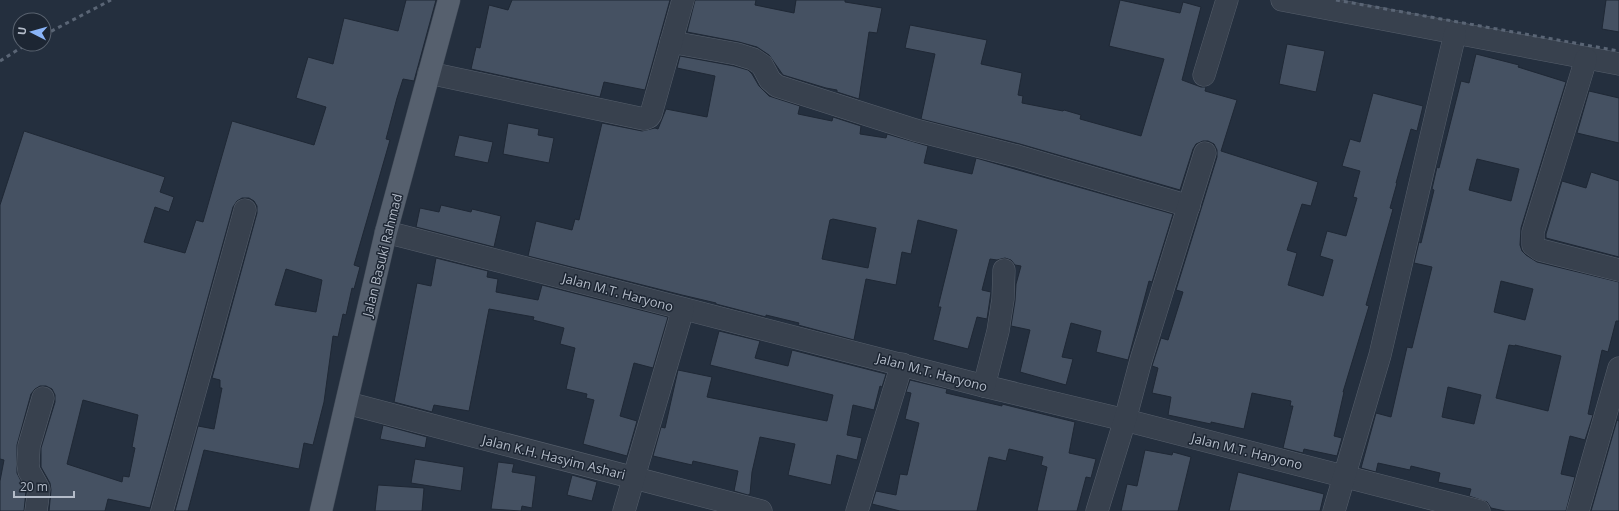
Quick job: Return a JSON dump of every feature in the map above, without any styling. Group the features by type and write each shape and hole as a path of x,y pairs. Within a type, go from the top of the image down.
{"main road":[{"name":"Jalan Basuki Rahmad","path":"320,511 347,403 386,232 449,0"}],"street":[{"path":"429,74 644,119 649,117 651,114 683,0"},
{"path":"1204,75 1227,0"},
{"path":"1282,0 1586,59 1619,64"},
{"path":"1334,511 1380,355 1455,34"},
{"path":"671,42 737,54 753,59 762,65 770,80 777,86 915,130 1017,156 1189,206"},
{"path":"1586,59 1533,232 1533,245 1540,250 1619,270"},
{"path":"1097,511 1126,420 1141,360 1205,153"},
{"path":"162,511 245,210"},
{"name":"Jalan M.T. Haryono","path":"386,232 984,386 1126,420 1479,511"},
{"path":"984,386 998,331 1003,300 1004,270"},
{"path":"624,511 635,478 683,309"},
{"path":"857,511 902,364"},
{"path":"1578,511 1619,368"},
{"path":"36,511 39,499 39,489 29,471 28,464 30,446 44,398"},
{"name":"Jalan K.H. Hasyim Ashari","path":"347,403 761,511"}],"building":[{"path":"406,0 436,0 414,81 403,79 397,98 386,139 390,140 354,265 360,267 354,289 352,288 346,315 343,314 338,337 333,336 324,402 313,445 304,443 299,469 204,450 188,511 175,511 198,426 214,429 222,388 220,388 220,380 212,378 257,213 257,206 254,201 249,198 242,198 237,201 233,207 150,508 108,499 105,511 49,511 51,490 50,483 41,467 41,448 55,402 55,395 52,389 46,386 40,386 31,394 17,445 17,473 26,491 24,511 0,511 0,481 4,460 0,459 0,205 24,131 165,177 160,192 174,197 169,212 155,207 144,242 185,253 196,220 203,222 232,121 314,145 326,107 296,98 308,57 333,64 344,18 398,31","holes":["286,269 322,280 316,312 275,305","83,400 138,415 132,447 135,448 129,477 123,476 122,482 67,464"]},
{"path":"512,0 670,0 645,90 604,82 600,97 471,69 476,47 480,48 489,5 508,10"},
{"path":"695,0 756,0 755,5 794,13 796,0 845,0 845,2 882,8 877,33 869,32 859,99 837,92 837,90 783,75 769,55 757,47 687,32"},
{"path":"1120,0 1180,13 1183,2 1201,7 1182,80 1201,87 1206,87 1205,91 1237,100 1221,151 1318,182 1311,206 1302,204 1287,250 1297,253 1288,285 1323,296 1333,260 1320,256 1327,231 1346,236 1357,198 1353,197 1360,171 1342,166 1350,139 1360,142 1373,93 1423,106 1417,131 1411,129 1390,208 1393,209 1366,305 1369,306 1343,392 1334,436 1342,438 1337,456 1304,449 1303,453 1283,448 1293,406 1290,406 1291,401 1252,393 1244,429 1168,415 1171,397 1152,393 1158,368 1152,366 1161,338 1168,340 1183,292 1176,290 1217,157 1217,150 1214,144 1208,141 1203,141 1196,144 1180,190 1020,144 921,119 935,54 905,48 910,25 987,40 981,64 1022,73 1018,95 1023,96 1022,103 1064,110 1081,115 1080,119 1141,136 1164,59 1109,46"},
{"path":"1606,0 1619,0 1619,32 1602,29"},
{"path":"1287,44 1325,51 1316,92 1279,84"},
{"path":"1476,54 1519,65 1518,67 1566,82 1521,228 1520,245 1522,251 1526,255 1537,262 1619,282 1619,321 1616,321 1608,352 1602,350 1588,414 1593,415 1585,440 1570,436 1561,474 1575,477 1566,511 1505,511 1491,508 1487,502 1469,496 1471,489 1438,482 1440,473 1411,466 1410,470 1378,463 1376,472 1361,468 1376,413 1391,417 1407,347 1412,348 1432,267 1414,263 1419,242 1421,243 1434,190 1432,189 1437,167 1439,168 1461,81 1469,83","holes":["1477,159 1519,169 1511,201 1469,190","1501,281 1533,289 1525,320 1494,312","1509,345 1515,345 1561,356 1548,411 1496,398","1448,387 1481,395 1474,424 1442,417"]},
{"path":"680,56 748,70 759,86 769,96 800,106 798,114 832,121 833,117 861,126 860,134 886,138 887,134 928,146 924,163 972,174 976,158 1173,214 1152,282 1149,281 1128,360 1096,352 1101,331 1071,323 1062,357 1073,359 1066,385 1020,372 1030,330 1011,326 1016,284 1021,266 1015,265 1011,260 1005,258 997,260 990,259 982,290 991,292 987,319 977,317 968,349 933,340 941,307 938,307 957,230 918,220 911,254 902,252 896,285 866,279 854,340 798,325 799,323 766,315 766,317 528,256 536,221 572,230 575,219 579,220 602,123 642,131 655,128 658,129 666,109 707,117 715,76 677,68","holes":["833,219 876,228 868,268 822,259 830,220"]},
{"path":"1589,91 1619,98 1619,143 1577,133"},
{"path":"508,123 539,129 538,135 554,138 549,163 503,154"},
{"path":"459,135 493,142 488,163 454,156"},
{"path":"1591,172 1619,181 1619,257 1546,238 1562,181 1586,188"},
{"path":"441,205 471,212 472,209 501,216 494,247 416,227 420,208 439,212"},
{"path":"436,258 488,271 487,277 498,279 496,292 538,300 542,285 668,317 653,368 634,363 620,416 637,421 627,456 583,444 594,400 586,398 587,394 566,389 575,348 560,344 564,328 533,320 534,317 489,309 469,411 434,405 432,412 394,402 417,283 431,286"},
{"path":"719,331 760,341 755,358 788,366 792,350 886,374 882,387 880,386 874,410 853,405 847,435 862,438 857,460 837,455 831,485 788,475 795,444 760,437 752,472 750,494 748,495 734,491 738,471 693,461 692,465 653,456 661,427 665,428 678,370 712,377 707,397 827,421 833,395 710,365"},
{"path":"910,380 947,389 946,393 1002,406 1002,404 1075,422 1069,453 1096,459 1091,478 1086,477 1077,511 1037,511 1047,467 1041,465 1043,457 1009,449 1006,461 989,457 977,511 900,511 872,504 876,491 896,495 900,474 907,475 919,423 905,419 911,393 906,392"},
{"path":"1617,420 1619,421 1619,511 1591,511"},
{"path":"383,425 427,437 425,448 380,439"},
{"path":"1145,450 1172,455 1173,452 1191,457 1178,511 1121,511 1127,484 1137,486"},
{"path":"415,459 464,467 461,491 411,483"},
{"path":"498,462 514,464 512,472 536,476 532,508 522,506 521,511 491,509"},
{"path":"1238,472 1324,494 1320,511 1229,511"},
{"path":"572,475 597,482 592,501 567,495"},
{"path":"378,485 424,488 422,511 375,511"}],"railway":[{"path":"52,31 111,0"},
{"path":"1336,0 1619,51"},
{"path":"0,61 14,52"}]}
